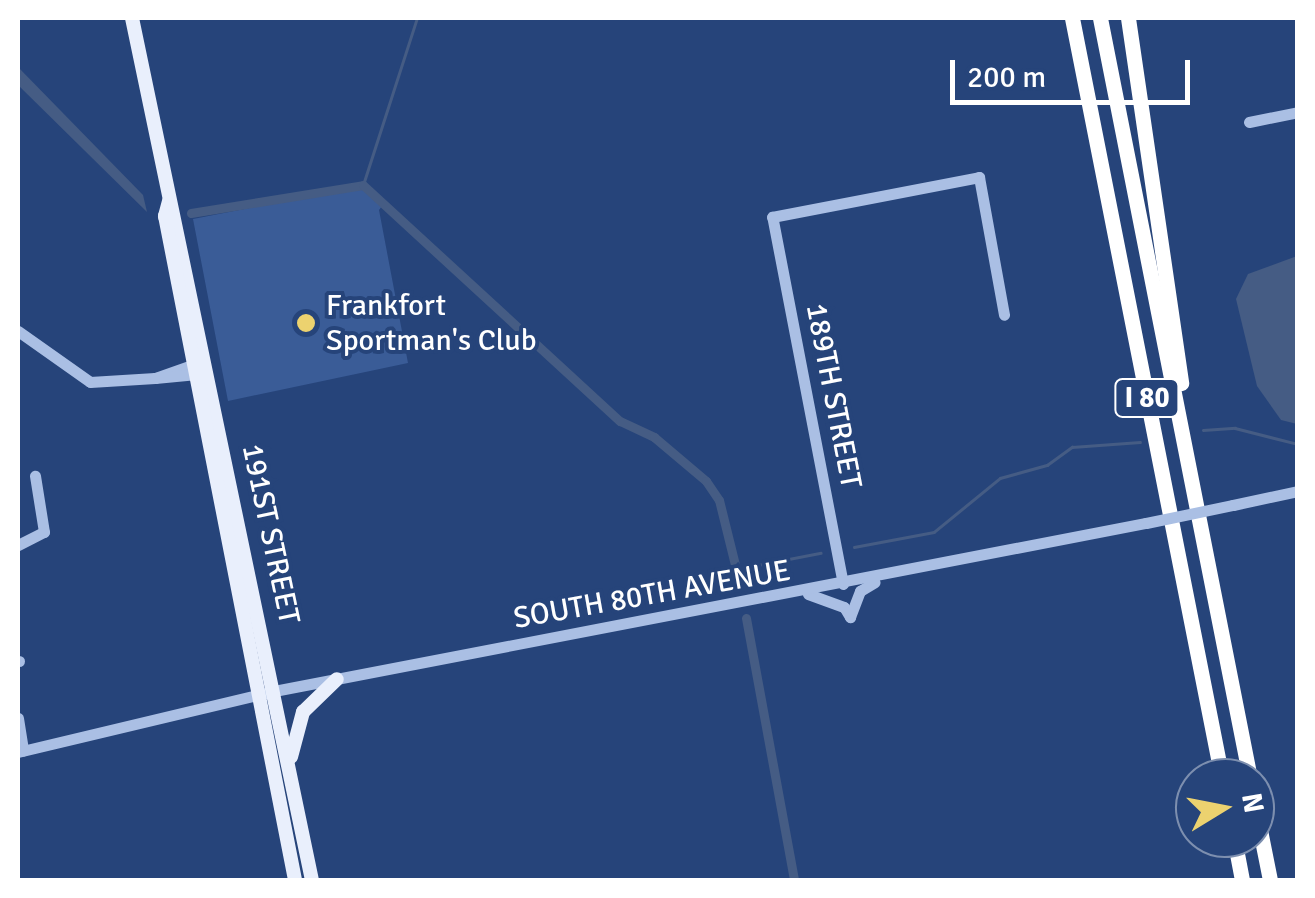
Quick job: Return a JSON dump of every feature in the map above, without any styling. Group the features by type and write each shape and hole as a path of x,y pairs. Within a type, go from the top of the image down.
{"highway":[{"name":"I 80","path":"1072,18 1218,758"},
{"name":"I 80","path":"1100,18 1246,758"},
{"path":"1128,18 1188,472"}],"main road":[{"name":"191ST STREET","path":"132,18 169,201 178,215 266,693 296,880"},
{"name":"191ST STREET","path":"169,201 165,216 196,369 266,693 290,772 312,880"},
{"path":"290,772 296,725 336,679"}],"street":[{"path":"1249,122 1298,112"},
{"name":"189TH STREET","path":"843,584 772,216 979,177 1004,314"},
{"path":"18,331 90,382 155,378 196,369"},
{"path":"18,545 44,532 35,476"},
{"name":"SOUTH 80TH AVENUE","path":"20,752 266,693 800,593 1298,491"},
{"path":"800,593 821,595 850,617 860,591 888,575"},
{"path":"18,718 20,752"}],"shaded area":[{"path":"18,67 143,195 147,212 18,85"},
{"name":"Frankfort Sportman's Club","path":"357,187 386,201 379,210 408,363 228,401 193,219"},
{"path":"1298,256 1297,424 1281,420 1257,386 1236,299 1248,274"}],"waterway":[{"path":"363,185 417,18"},
{"path":"191,213 363,185 620,421 654,437 706,481 719,500 739,581"},
{"path":"1203,430 1235,428 1298,444"},
{"path":"854,547 934,532 1000,478 1047,465 1072,447 1140,442"},
{"path":"737,569 820,553"},
{"path":"746,618 794,880"}],"place":[{"name":"Frankfort Sportman's Club","path":"306,323"}]}
